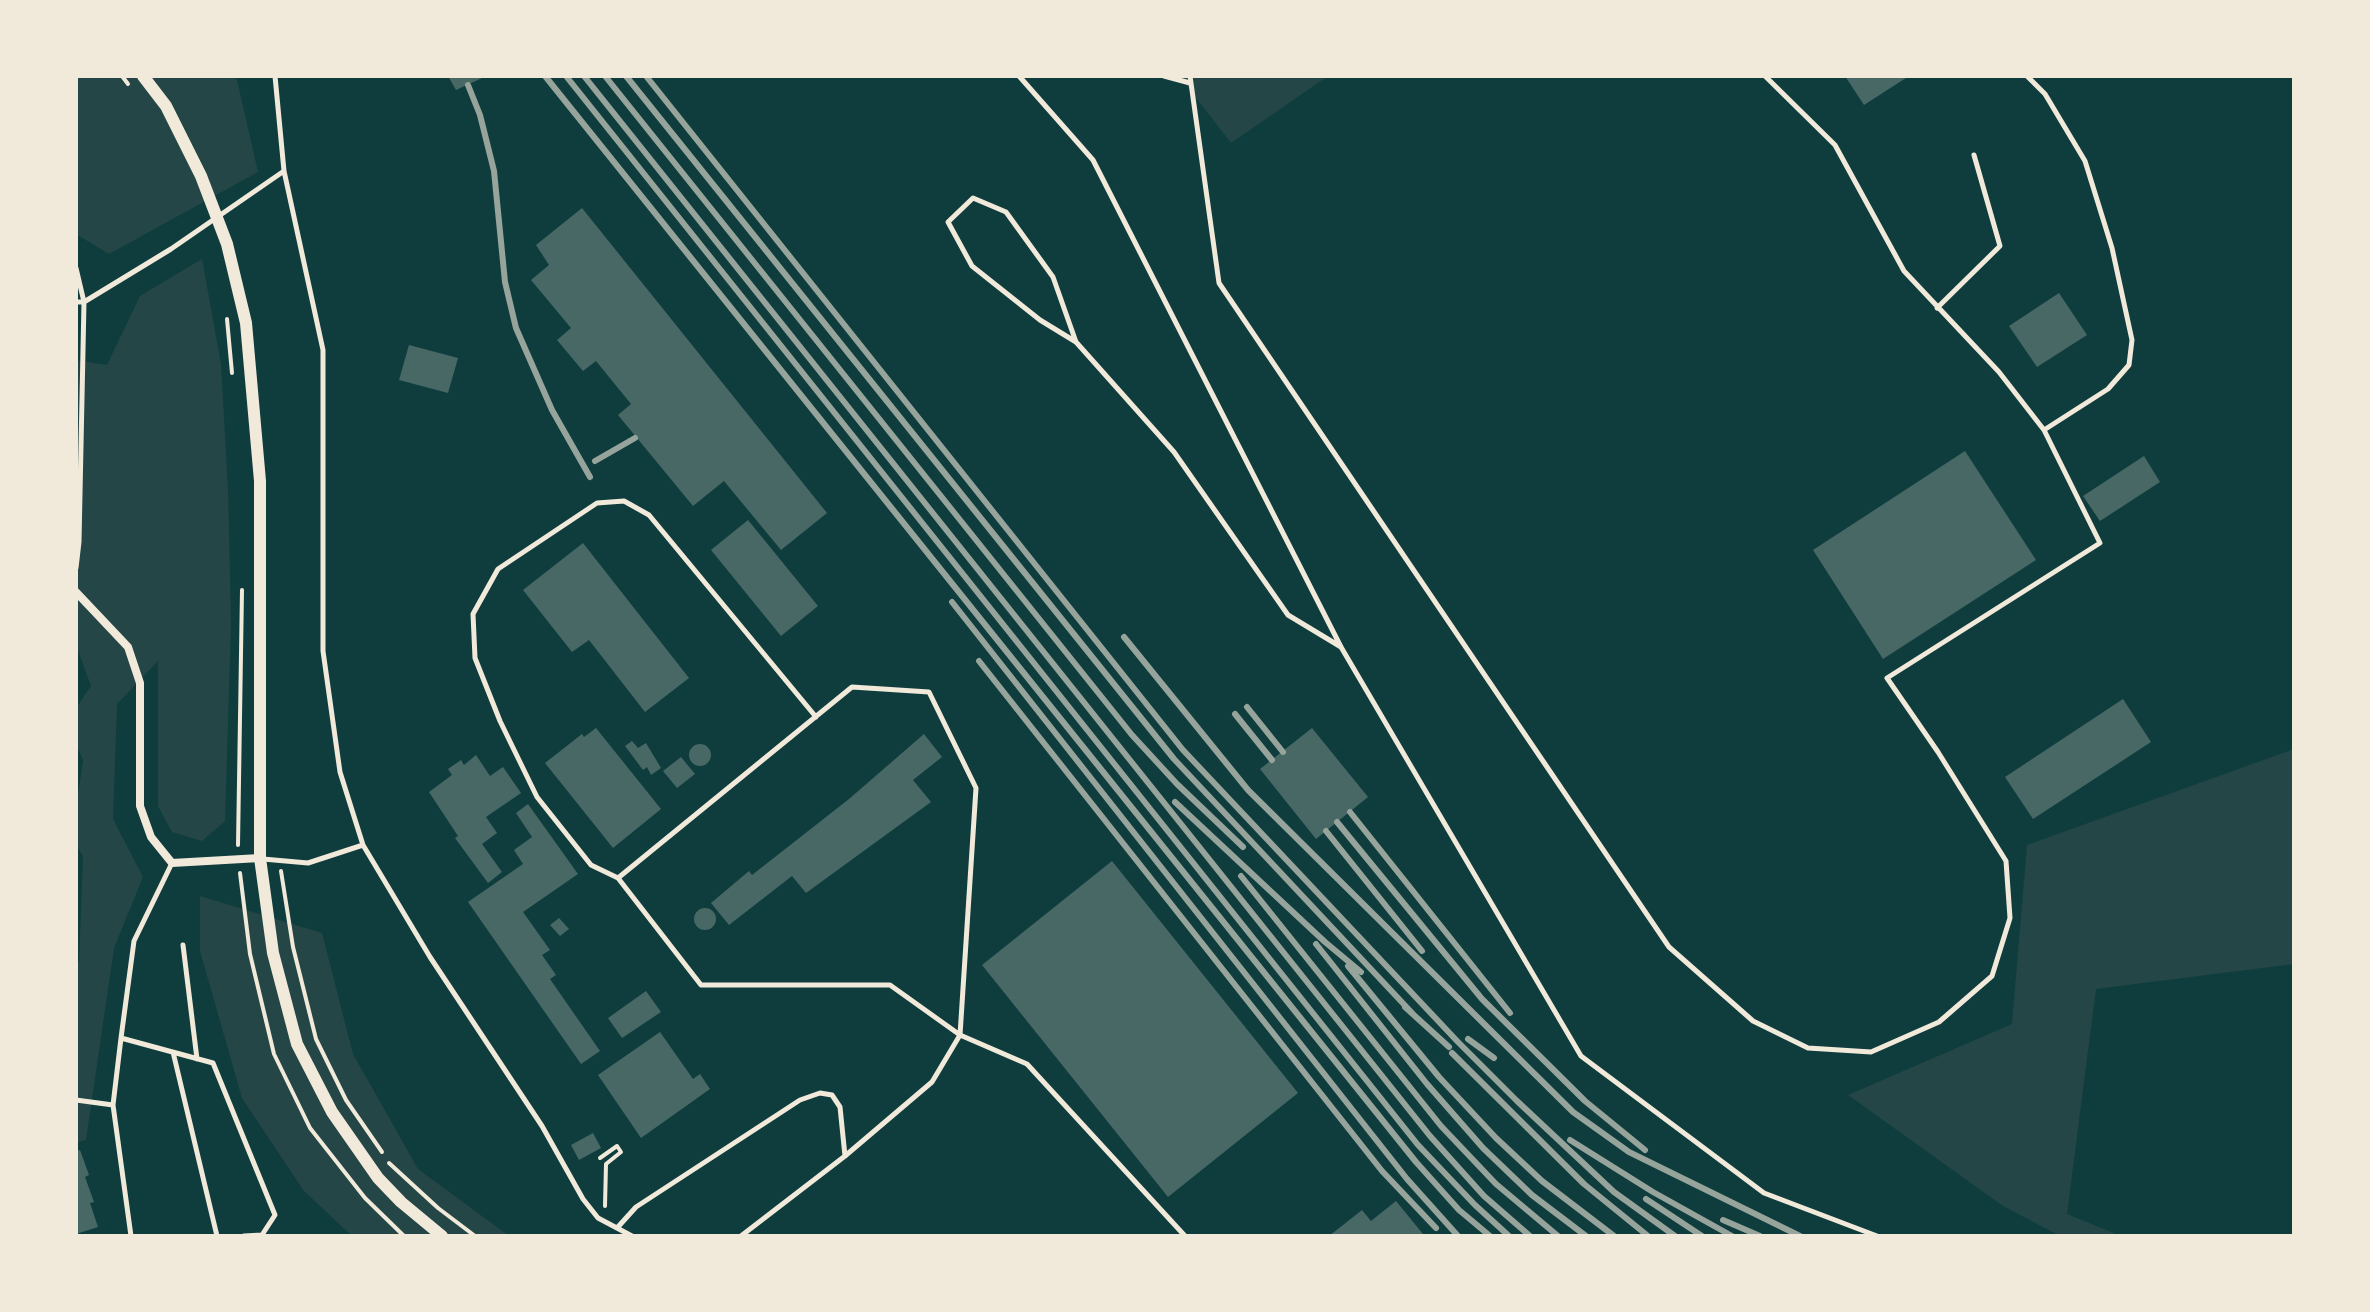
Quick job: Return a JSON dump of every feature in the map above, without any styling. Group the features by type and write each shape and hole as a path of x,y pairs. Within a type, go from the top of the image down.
{"street":[{"path":"143,76 166,106 201,176 227,244 246,323 260,481 260,858 273,953 297,1044 332,1112 378,1178 442,1236"},
{"path":"76,592 128,647 140,683 140,806 151,837 172,863 260,858"}],"lane":[{"path":"275,76 284,171 323,350 323,651 340,772 363,845 430,957 542,1126 583,1199 598,1218 632,1236"},
{"path":"1019,76 1093,160 1341,647 1581,1056 1764,1193 1877,1236"},
{"path":"1164,76 1190,80 1219,283 1669,947 1753,1021 1808,1048 1871,1052 1939,1022 1992,976 2010,918 2006,861 1938,752 1887,678 2100,543 2044,430 1999,372 1904,271 1835,145 1765,76"},
{"path":"2027,76 2045,94 2085,161 2112,248 2132,340 2129,365 2108,389 2044,430"},
{"path":"1937,308 2000,246 1974,155"},
{"path":"76,302 84,302 171,249 284,171"},
{"path":"1076,342 1053,277 1006,212 973,198 948,222 972,266 1040,320 1076,342 1174,452 1288,615 1341,647"},
{"path":"76,268 84,302 76,568"},
{"path":"816,717 649,515 624,501 597,503 498,569 473,614 475,658 500,721 537,797 591,865 618,878 701,985 890,985 960,1035 1027,1064 1185,1236"},
{"path":"618,878 852,687 929,692 976,788 960,1035 932,1082 845,1156 741,1236"},
{"path":"260,858 308,863 363,845"},
{"path":"131,1236 113,1105 134,941 172,863"},
{"path":"183,945 197,1059"},
{"path":"121,1038 213,1063 275,1215 262,1235 244,1236"},
{"path":"173,1052 217,1236"},
{"path":"617,1228 636,1207 800,1100 820,1093 832,1095 840,1107 845,1156"},
{"path":"76,1100 113,1105"}],"path":[{"path":"122,76 131,88"},
{"path":"224,306 233,379"},
{"path":"238,859 242,577"},
{"path":"280,860 293,947 316,1039 346,1100 392,1166 438,1208 475,1236"},
{"path":"600,1158 617,1146 621,1152 606,1164 605,1207"}],"shaded area":[{"path":"76,76 232,76 237,80 258,172 109,254 76,234"},
{"path":"1179,76 1328,76 1231,143"},
{"path":"202,259 221,364 228,489 231,623 225,821 202,841 172,832 158,806 158,661 117,704 113,819 143,877 114,948 86,1140 76,1143 76,964 79,962 83,856 76,845 76,809 83,760 76,745 76,708 91,686 76,645 76,360 107,365 140,296"},
{"path":"2294,749 2294,964 2096,989 2067,1214 2121,1236 2060,1236 2003,1206 1848,1095 2012,1024 2027,845"},
{"path":"200,896 322,933 353,1054 418,1169 509,1236 352,1236 304,1191 242,1098 200,951"}],"building":[{"path":"448,76 481,76 482,78 456,90"},
{"path":"1845,76 1909,76 1864,105"},
{"path":"582,208 827,513 781,550 724,481 693,506 618,415 631,404 596,361 583,371 557,340 571,328 531,280 549,265 536,245"},
{"path":"2059,293 2087,335 2037,367 2009,326"},
{"path":"409,345 458,358 448,393 399,380"},
{"path":"1965,451 2036,560 1883,659 1813,550"},
{"path":"2144,456 2160,482 2100,521 2083,496"},
{"path":"748,520 818,606 781,636 711,550"},
{"path":"583,543 689,678 645,712 589,640 572,652 523,590"},
{"path":"2123,699 2151,742 2033,819 2005,777"},
{"path":"596,728 661,809 613,848 545,763 582,734 584,737"},
{"path":"1312,728 1368,797 1316,839 1260,769"},
{"path":"924,734 942,757 913,780 931,802 806,893 792,876 729,925 711,903 749,871 752,875 849,799"},
{"path":"632,741 638,748 646,743 661,768 651,775 647,767 643,770 625,746"},
{"path":"700,744 708,747 711,755 708,763 700,766 692,763 689,755 692,747"},
{"path":"476,755 490,776 503,767 521,793 486,817 497,833 482,844 502,872 488,883 455,838 458,836 429,792 452,775 448,769 461,760 464,765"},
{"path":"681,757 695,774 677,788 663,771"},
{"path":"528,804 578,874 523,912 550,950 542,955 556,975 550,979 600,1051 581,1064 468,902 523,864 514,850 532,837 516,813"},
{"path":"1112,861 1298,1093 1168,1197 982,965"},
{"path":"705,908 713,911 716,919 713,927 705,930 697,927 694,919 697,911"},
{"path":"559,918 569,929 560,936 550,925"},
{"path":"646,991 661,1012 622,1038 608,1018"},
{"path":"660,1032 693,1079 700,1074 710,1089 641,1138 598,1075"},
{"path":"593,1133 601,1148 579,1160 571,1145"},
{"path":"80,1150 89,1175 85,1177 94,1202 90,1203 98,1227 76,1234 76,1151"},
{"path":"1396,1201 1423,1234 1329,1236 1362,1210 1371,1221"}],"railway":[{"path":"545,76 1416,1162 1459,1210 1490,1236"},
{"path":"566,76 1418,1145 1509,1236"},
{"path":"584,76 1430,1136 1484,1196 1530,1236"},
{"path":"605,76 1132,735 1177,784 1243,847"},
{"path":"626,76 1174,759 1413,1014"},
{"path":"646,76 1183,750 1517,1101 1614,1192 1675,1236"},
{"path":"468,85 480,115 494,171 505,282 516,328 552,410 590,477"},
{"path":"595,461 635,438"},
{"path":"952,602 1407,1179 1458,1236"},
{"path":"1124,637 1248,790 1573,1112 1629,1152 1800,1236"},
{"path":"979,661 1382,1171 1436,1228"},
{"path":"1247,707 1283,752"},
{"path":"1235,714 1272,760"},
{"path":"1175,802 1361,972"},
{"path":"1350,812 1510,1013"},
{"path":"1337,822 1482,999 1585,1101 1645,1150"},
{"path":"1326,831 1422,951"},
{"path":"1241,876 1441,1126 1496,1184 1558,1236"},
{"path":"1316,944 1427,1084 1483,1148 1532,1195 1586,1236"},
{"path":"1348,966 1439,1077 1496,1138 1542,1181 1614,1236"},
{"path":"1405,1007 1449,1047"},
{"path":"1468,1039 1494,1058"},
{"path":"1452,1053 1584,1184 1648,1236"},
{"path":"1570,1140 1653,1192 1732,1236"},
{"path":"1646,1199 1702,1236"},
{"path":"1723,1220 1760,1236"}]}
